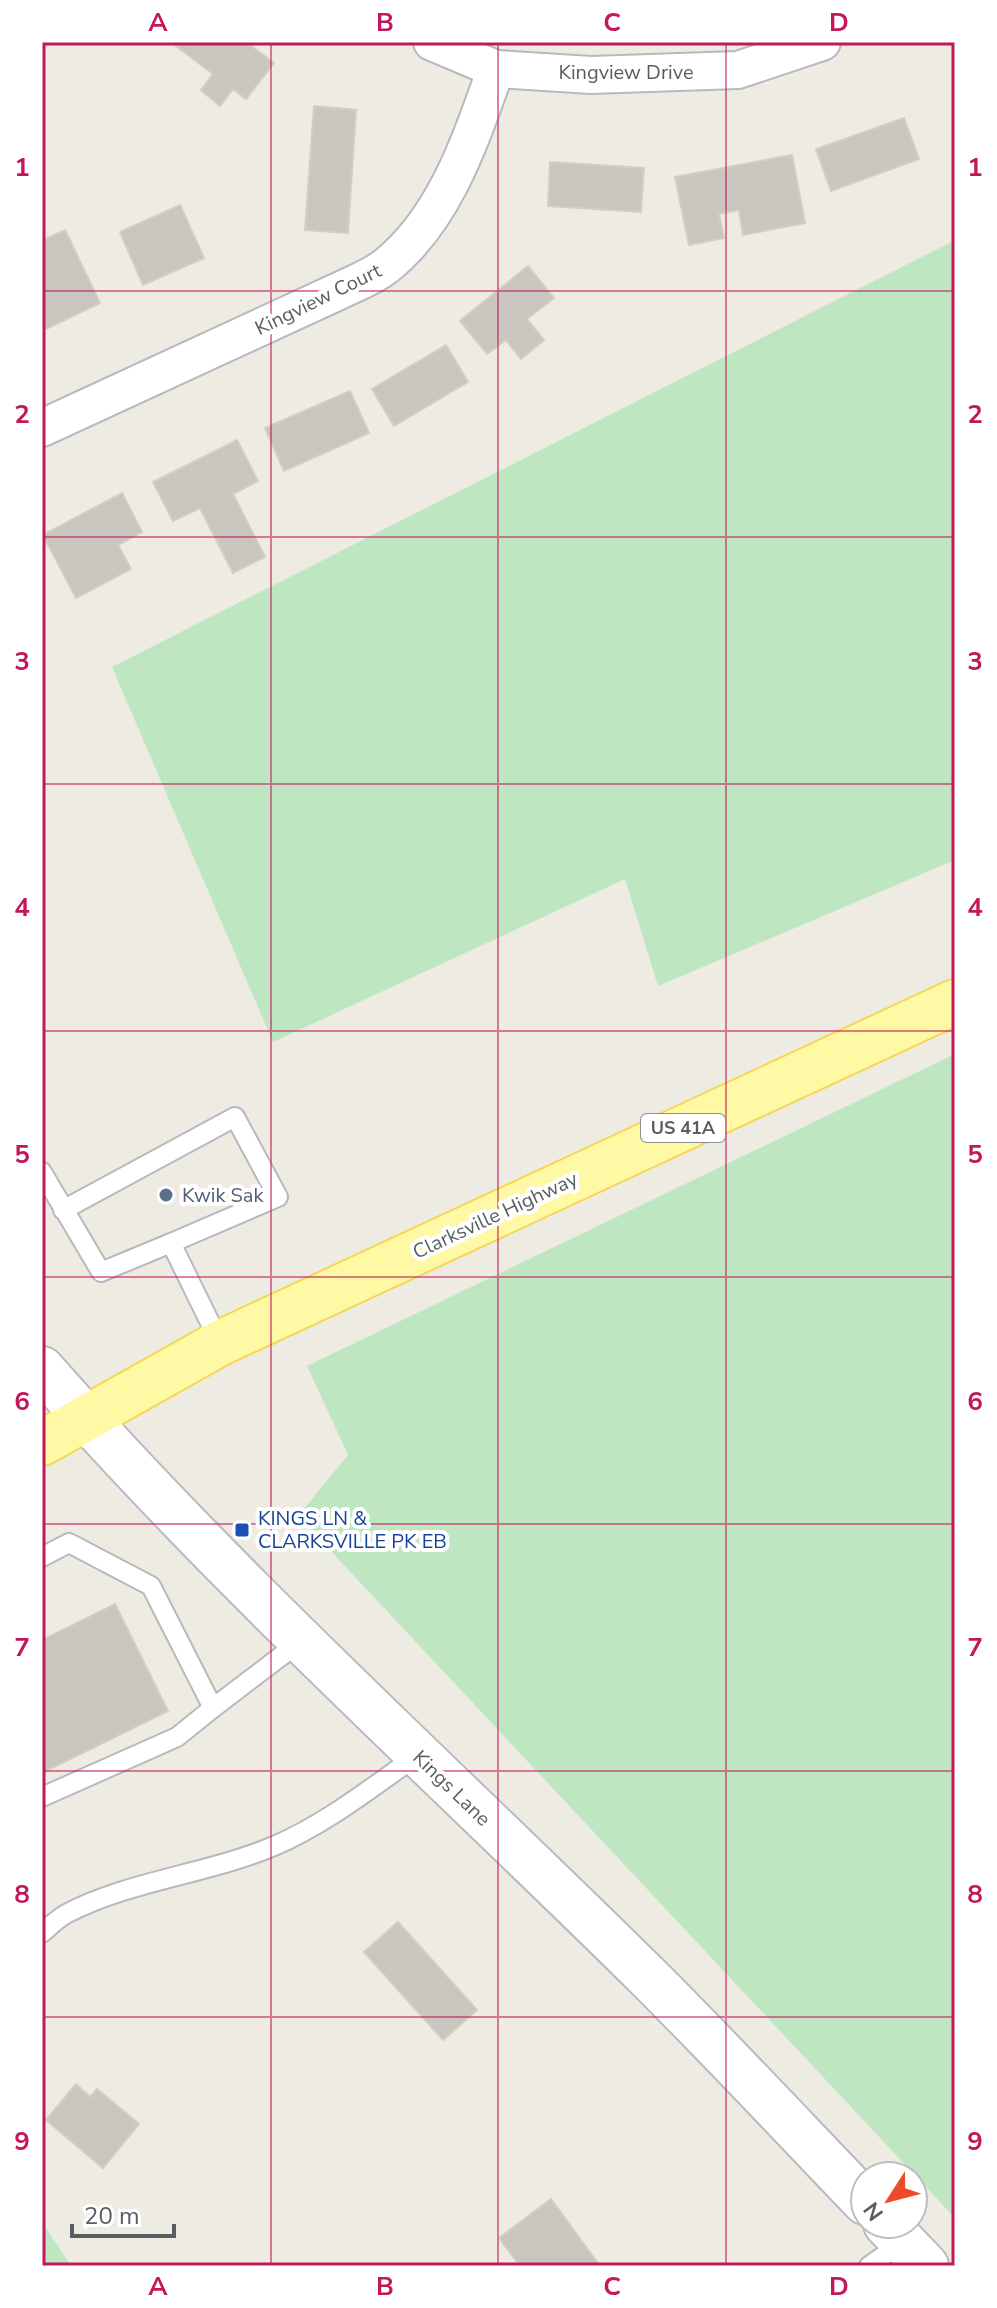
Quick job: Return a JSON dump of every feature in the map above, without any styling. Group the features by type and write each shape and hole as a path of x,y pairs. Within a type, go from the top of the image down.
{"main road":[{"name":"Clarksville Highway","path":"42,1443 220,1343 955,1002"}],"street":[{"name":"Kingview Drive","path":"432,42 496,69 591,75 738,70 822,42"},
{"name":"Kingview Court","path":"42,428 385,267 415,238 441,199 469,144 496,69"},
{"name":"Kings Lane","path":"42,1369 301,1641 653,1982 849,2185"}],"lane":[{"path":"42,1172 63,1210 101,1272 278,1197 235,1117 63,1210"},
{"path":"171,1243 220,1343"},
{"path":"42,1557 69,1543 151,1586 213,1708"},
{"path":"42,1797 177,1737 301,1641"},
{"path":"42,1933 64,1915 94,1903 276,1845 342,1808 418,1755"}],"green space":[{"path":"955,240 955,860 658,986 625,879 273,1042 112,667"},
{"path":"955,1054 955,2218 929,2190 929,2160 901,2160 298,1516 348,1455 307,1366"},
{"path":"42,2222 71,2266 42,2266"}],"building":[{"path":"179,42 246,42 274,63 246,99 233,89 220,106 201,90 213,74 176,46"},
{"path":"314,106 356,110 348,233 305,230"},
{"path":"904,118 919,159 831,191 816,149"},
{"path":"792,155 805,223 743,235 739,210 719,214 724,238 689,245 675,177"},
{"path":"550,162 644,168 641,212 548,206"},
{"path":"180,205 204,258 143,285 120,232"},
{"path":"65,230 100,303 42,331 42,241"},
{"path":"528,266 554,298 527,319 544,340 521,359 506,340 487,354 460,321"},
{"path":"446,345 468,382 394,426 372,389"},
{"path":"350,391 369,433 284,471 265,428"},
{"path":"237,440 258,481 233,494 265,557 233,573 200,508 173,521 153,482"},
{"path":"122,493 142,532 118,545 131,569 76,598 43,535"},
{"path":"115,1604 168,1711 42,1773 42,1640"},
{"path":"398,1922 477,2010 443,2040 364,1952"},
{"path":"76,2084 90,2097 97,2089 139,2124 103,2168 46,2120"},
{"path":"551,2199 600,2266 520,2266 499,2238"}],"place":[{"name":"Kwik Sak","path":"166,1195"},
{"name":"KINGS LN & CLARKSVILLE PK EB","path":"242,1530"}]}
